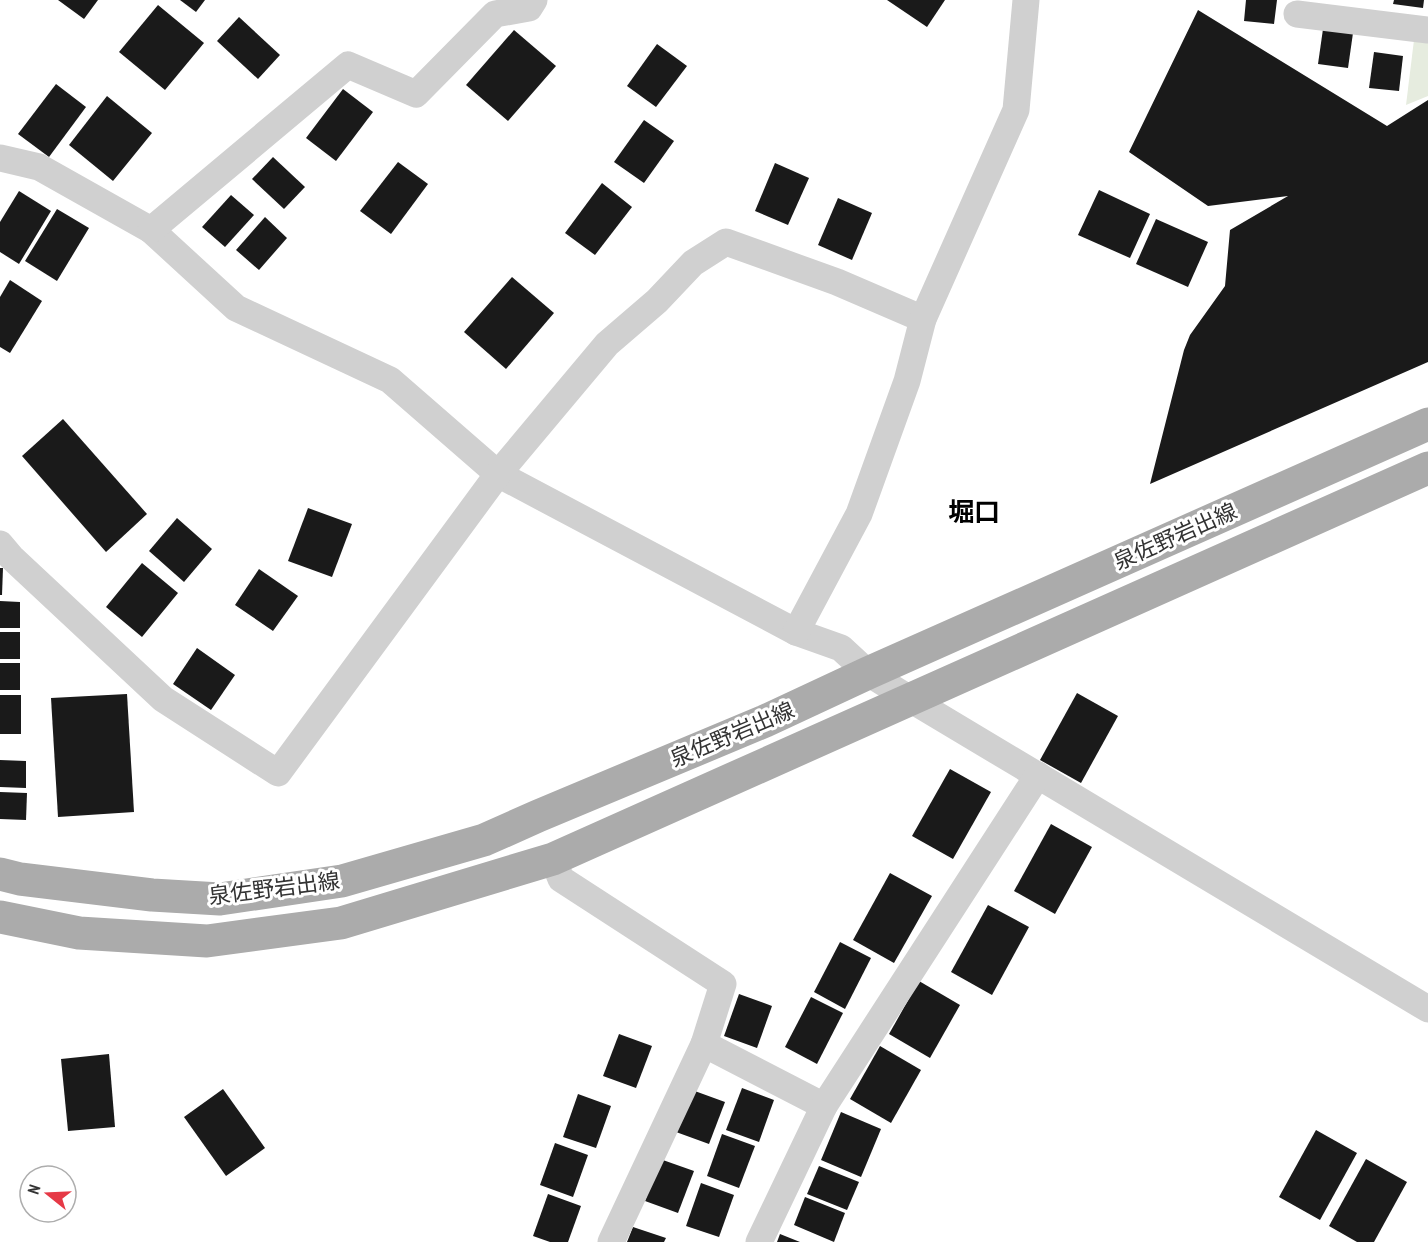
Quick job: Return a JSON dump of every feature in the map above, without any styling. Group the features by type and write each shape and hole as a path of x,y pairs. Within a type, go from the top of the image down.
{"main road":[{"name":"泉佐野岩出線","path":"0,874 20,879 130,892 220,899 342,881 484,840 765,721 1428,424"},
{"name":"泉佐野岩出線","path":"0,917 79,933 207,941 341,923 553,859 1428,468"}],"street":[{"path":"151,230 348,65 416,94 495,14 530,8 534,0"},
{"path":"796,632 859,514 907,381 923,319 1016,110 1026,0"},
{"path":"1296,16 1428,30"},
{"path":"0,158 39,167 151,230 236,308 390,380 498,474 796,632 841,648 868,673 910,699 1428,1009"},
{"path":"0,544 11,557 163,699 278,773 498,474 607,344 657,301 693,263 726,242 837,282 923,319"},
{"path":"759,1242 824,1106 1038,775"},
{"path":"553,859 561,879 723,984 704,1044 611,1242"},
{"path":"704,1044 824,1106"}],"shaded area":[{"path":"1414,40 1428,42 1428,96 1406,105"}],"building":[{"path":"58,0 98,0 84,19"},
{"path":"180,0 205,0 196,12"},
{"path":"887,0 945,0 927,27"},
{"path":"1246,0 1277,0 1274,24 1244,21"},
{"path":"1394,0 1424,0 1423,8 1393,4"},
{"path":"158,5 204,43 165,90 119,52"},
{"path":"1198,10 1387,126 1428,100 1428,362 1150,484 1184,350 1190,335 1225,286 1230,230 1288,196 1208,206 1129,152"},
{"path":"239,17 280,55 258,79 217,41"},
{"path":"1323,29 1353,33 1348,68 1318,64"},
{"path":"514,30 556,66 508,121 466,85"},
{"path":"657,44 687,66 656,107 627,86"},
{"path":"1374,52 1403,56 1399,91 1369,88"},
{"path":"56,84 86,107 49,157 18,134"},
{"path":"343,89 373,112 336,161 306,138"},
{"path":"107,96 152,133 113,181 69,145"},
{"path":"644,120 674,141 644,183 614,162"},
{"path":"273,157 305,187 284,209 252,179"},
{"path":"398,162 428,184 391,234 360,211"},
{"path":"775,163 809,178 788,225 755,211"},
{"path":"602,183 632,207 595,255 565,233"},
{"path":"1099,190 1150,214 1130,258 1078,235"},
{"path":"19,191 51,211 19,264 0,252 0,222"},
{"path":"231,195 254,215 225,247 202,227"},
{"path":"838,198 872,213 852,260 818,245"},
{"path":"57,209 89,228 57,281 25,261"},
{"path":"265,217 287,238 259,270 236,250"},
{"path":"1156,219 1208,242 1188,287 1136,264"},
{"path":"512,277 554,313 506,369 464,332"},
{"path":"10,280 42,301 10,353 0,347 0,297"},
{"path":"63,419 147,514 106,552 22,456"},
{"path":"308,508 352,524 332,577 288,561"},
{"path":"177,518 212,549 184,582 149,551"},
{"path":"142,563 178,593 142,637 106,607"},
{"path":"0,568 3,568 2,595 0,595"},
{"path":"259,569 298,596 273,631 235,605"},
{"path":"0,601 20,602 20,628 0,628"},
{"path":"0,632 20,632 20,659 0,659"},
{"path":"197,648 235,675 211,710 173,684"},
{"path":"0,663 20,663 20,690 0,690"},
{"path":"1077,693 1118,716 1081,783 1040,760"},
{"path":"127,694 134,812 58,817 51,698"},
{"path":"0,695 21,695 21,734 0,734"},
{"path":"0,760 26,761 26,788 0,787"},
{"path":"950,769 991,792 953,859 912,836"},
{"path":"0,792 27,793 26,820 0,819"},
{"path":"1051,824 1092,847 1055,914 1014,891"},
{"path":"890,873 932,896 894,963 853,940"},
{"path":"988,905 1029,927 992,995 951,972"},
{"path":"840,942 871,958 845,1009 814,992"},
{"path":"919,981 960,1005 930,1058 889,1034"},
{"path":"739,994 772,1006 757,1048 724,1036"},
{"path":"811,997 843,1013 817,1064 785,1047"},
{"path":"619,1034 652,1046 636,1088 603,1076"},
{"path":"880,1046 921,1070 891,1123 850,1099"},
{"path":"109,1054 115,1127 68,1131 61,1059"},
{"path":"742,1088 774,1100 759,1142 726,1130"},
{"path":"223,1089 265,1148 226,1176 184,1117"},
{"path":"692,1090 725,1102 709,1144 676,1132"},
{"path":"578,1094 611,1106 596,1148 563,1137"},
{"path":"841,1112 881,1129 861,1177 821,1160"},
{"path":"1316,1130 1357,1153 1320,1220 1279,1197"},
{"path":"722,1134 755,1146 739,1188 707,1176"},
{"path":"555,1143 588,1155 573,1197 540,1185"},
{"path":"660,1159 694,1171 678,1213 645,1201"},
{"path":"1366,1159 1407,1182 1374,1242 1357,1242 1329,1226"},
{"path":"819,1166 859,1182 847,1210 807,1194"},
{"path":"701,1183 734,1195 719,1237 686,1226"},
{"path":"548,1194 581,1206 568,1242 550,1242 533,1236"},
{"path":"805,1197 845,1213 834,1242 794,1225"},
{"path":"633,1227 666,1238 664,1242 627,1242"},
{"path":"780,1234 800,1242 777,1242"}],"district":[{"name":"堀口","path":"974,511"}]}
